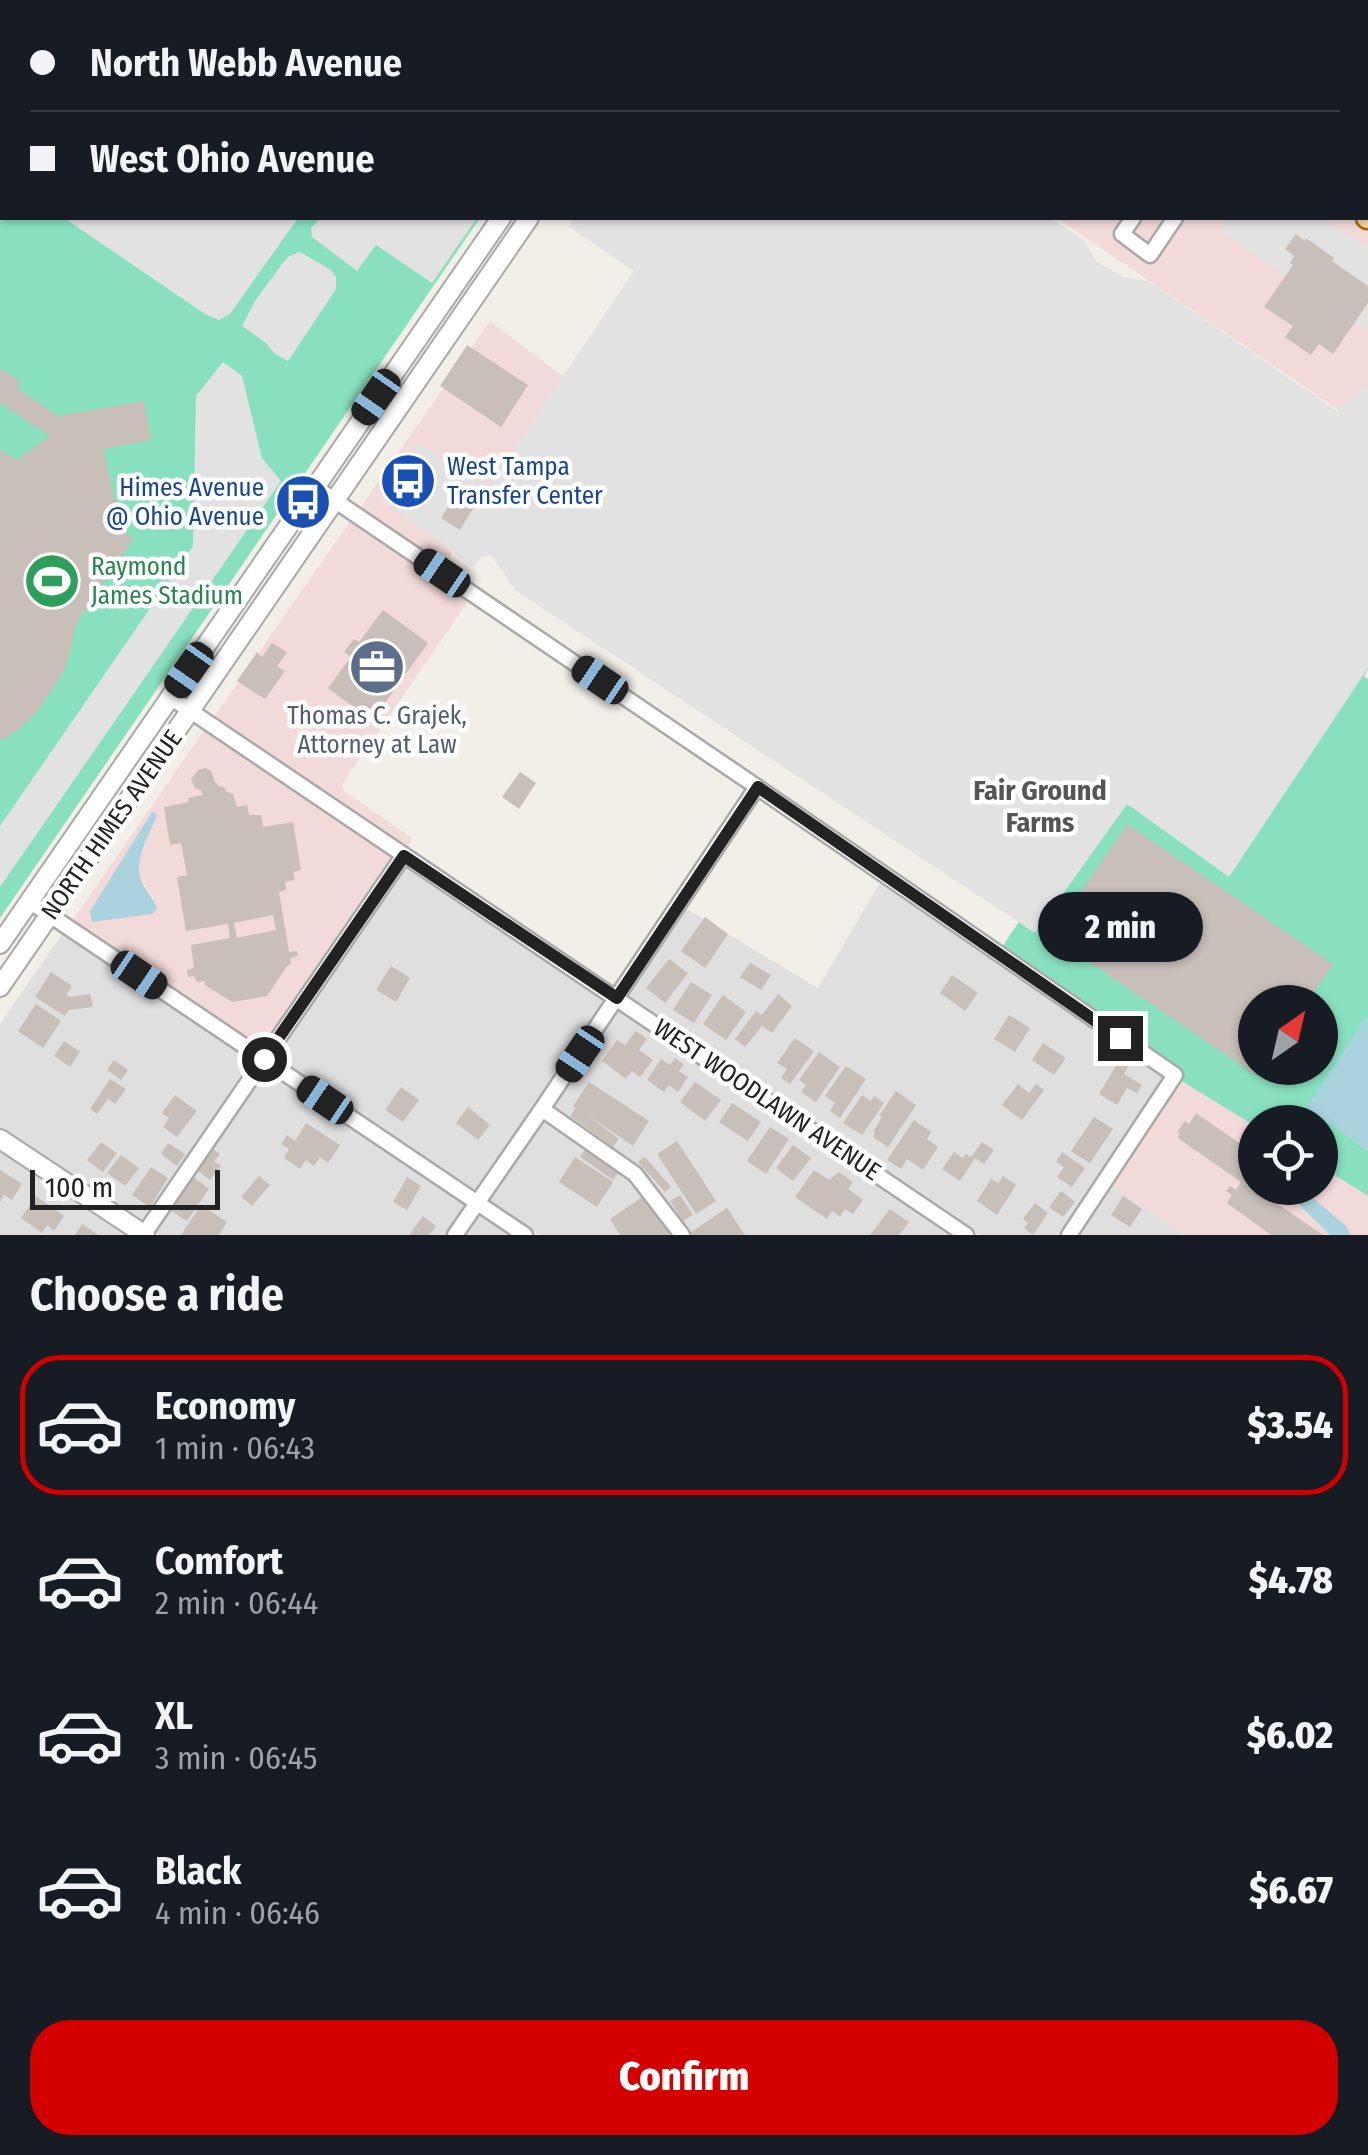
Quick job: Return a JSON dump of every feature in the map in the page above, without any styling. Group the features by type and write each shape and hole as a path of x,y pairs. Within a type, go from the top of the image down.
{"street":[{"name":"NORTH HIMES AVENUE","path":"0,944 500,220"},
{"name":"NORTH HIMES AVENUE","path":"0,987 528,220"},
{"path":"1132,220 1122,234 1150,255 1175,220"},
{"path":"483,244 503,257"},
{"path":"314,486 1175,1075 1069,1235"},
{"name":"WEST WOODLAWN AVENUE","path":"170,697 966,1235"},
{"path":"455,1235 758,787"},
{"path":"0,1139 144,1234 404,856"},
{"path":"29,902 526,1235"},
{"path":"542,1109 636,1174 682,1235"}],"shaded area":[{"path":"67,220 297,220 230,314 219,320"},
{"path":"319,220 476,220 432,283 376,245 357,271 312,237 311,228"},
{"path":"570,220 1054,220 1084,240 1097,262 1123,277 1149,281 1337,411 1368,383 1368,668 1229,877 1127,804 1035,933 515,590 492,556 482,556 473,567 381,499 420,444 488,487 634,271 571,228"},
{"path":"1060,220 1357,220 1368,227 1368,430"},
{"path":"1222,220 1325,220 1368,248 1368,331 1219,231 1225,222"},
{"path":"300,252 331,270 336,277 336,289 288,361 242,326 282,264"},
{"path":"490,321 570,382 444,565 360,508"},
{"path":"223,362 242,376 262,458 281,481 0,887 0,826 193,546 196,396"},
{"path":"351,520 469,600 342,784 344,791 412,838 406,848 214,717"},
{"path":"205,729 395,858 262,1049 72,921","holes":["146,842 139,861 140,878 155,900 90,911"]},
{"path":"406,865 607,1000 476,1192 273,1057"},
{"path":"881,881 1166,1078 1061,1235 979,1235 627,996 685,908 818,988"},
{"path":"63,933 254,1061 142,1224 0,1130 0,1024"},
{"path":"618,1008 953,1235 691,1235 641,1169 552,1107"},
{"path":"265,1069 468,1204 447,1235 159,1235 153,1231"},
{"path":"1180,1080 1238,1116 1238,1205 1298,1205 1330,1235 1185,1235 1112,1185"},
{"path":"543,1119 631,1180 673,1235 539,1235 487,1200"},
{"path":"1146,1131 1113,1185 1185,1235 1076,1235"},
{"path":"0,1148 132,1235 0,1235"},
{"path":"1338,1177 1368,1196 1368,1235 1351,1235 1346,1226 1302,1205 1338,1205"},
{"path":"479,1212 513,1235 463,1235"}],"green space":[{"path":"0,220 479,220 0,918"},
{"path":"1353,420 1368,430 1368,669 1364,676 1368,679 1368,1015 1338,1061 1338,985 1238,985 1238,1085 1322,1085 1309,1105 1238,1105 1238,1116 1180,1080 1184,1072 1002,947"},
{"path":"1338,1129 1368,1151 1368,1196 1338,1177"}],"water":[{"path":"152,812 157,815 144,846 139,872 157,909 152,914 92,922 90,911"},
{"path":"1368,1015 1368,1151 1338,1129 1338,1105 1308,1105 1322,1085 1338,1085 1338,1060"},
{"path":"1299,1205 1321,1205 1351,1235 1330,1235"}],"building":[{"path":"1296,234 1368,286 1368,303 1333,354 1319,344 1311,355 1285,337 1293,326 1264,307 1293,265 1290,263 1294,256 1285,249"},
{"path":"467,345 528,385 501,427 440,386"},
{"name":"Raymond James Stadium","path":"0,368 21,382 17,388 58,416 144,401 151,440 103,449 122,531 134,538 76,623 64,671 50,693 34,715 0,741 0,449 16,460 50,436 0,403"},
{"path":"457,492 476,504 460,530 441,518"},
{"path":"383,610 428,643 372,721 328,688 351,657 344,652 354,639 359,642"},
{"path":"272,643 287,652 277,666 285,671 265,699 237,681 257,652 262,657"},
{"path":"198,770 211,771 215,782 233,794 237,807 247,805 249,815 261,815 263,827 293,822 301,870 293,872 295,880 285,882 286,890 279,892 289,952 297,951 298,955 290,959 291,964 267,996 232,1002 205,985 205,981 188,977 187,970 194,968 191,945 230,938 228,924 186,931 177,877 187,875 181,843 170,845 164,807 202,795 191,779","holes":["273,915 276,930 237,938 234,923"]},
{"path":"520,772 536,783 519,809 502,797"},
{"path":"1127,824 1333,964 1319,985 1238,985 1238,1063 1051,936"},
{"path":"705,917 728,934 705,968 681,951"},
{"path":"669,959 688,973 665,1003 646,988"},
{"path":"750,963 771,975 761,990 740,977"},
{"path":"391,966 410,978 396,1002 376,990"},
{"path":"51,972 72,986 66,995 90,994 93,1007 69,1010 65,1016 35,997"},
{"path":"952,975 978,993 965,1011 940,993"},
{"path":"691,982 712,995 694,1023 673,1010"},
{"path":"778,994 792,1006 772,1033 762,1026 745,1047 735,1039 756,1011 762,1015"},
{"path":"723,995 746,1012 726,1040 703,1024"},
{"path":"36,1004 61,1021 43,1048 18,1031"},
{"path":"1009,1015 1030,1028 1015,1052 994,1039"},
{"path":"636,1031 647,1039 639,1050 653,1060 640,1077 632,1071 626,1079 602,1061 617,1040 625,1045"},
{"path":"795,1038 814,1051 790,1084 781,1078 787,1069 777,1063"},
{"path":"64,1041 80,1052 70,1067 54,1056"},
{"path":"1043,1043 1066,1058 1054,1075 1032,1060"},
{"path":"819,1052 840,1067 816,1102 801,1092 806,1085 799,1080"},
{"path":"675,1058 684,1064 679,1071 688,1077 678,1092 669,1085 664,1092 647,1080 661,1059 670,1065"},
{"path":"1120,1059 1129,1065 1124,1074 1142,1085 1137,1093 1127,1088 1117,1105 1099,1094"},
{"path":"114,1060 128,1070 121,1080 107,1070"},
{"path":"846,1066 866,1079 840,1118 830,1111 835,1103 825,1096"},
{"path":"110,1079 126,1089 115,1104 108,1099 97,1114 90,1109"},
{"path":"589,1082 649,1121 633,1146 588,1115 619,1139 613,1147 570,1116"},
{"path":"695,1082 721,1100 705,1121 680,1102"},
{"path":"1018,1084 1029,1093 1036,1084 1044,1090 1022,1120 1002,1105"},
{"path":"401,1087 419,1100 403,1122 385,1110"},
{"path":"896,1091 916,1105 888,1147 873,1137 873,1132"},
{"path":"175,1095 197,1111 177,1137 163,1127 169,1118 162,1113"},
{"path":"862,1095 871,1101 874,1096 884,1103 862,1135 843,1123"},
{"path":"732,1103 761,1122 748,1141 719,1122"},
{"path":"468,1107 490,1125 478,1140 456,1123"},
{"path":"1196,1113 1238,1142 1238,1180 1178,1138 1177,1132 1185,1121 1189,1124"},
{"path":"1094,1117 1113,1129 1090,1163 1071,1151"},
{"path":"914,1120 931,1132 927,1139 938,1147 923,1170 907,1159 901,1169 887,1160"},
{"path":"306,1123 340,1145 328,1163 320,1157 314,1166 306,1160 300,1169 284,1158 289,1149 281,1144 287,1135 295,1141"},
{"path":"770,1127 789,1139 766,1174 747,1161"},
{"path":"677,1141 716,1201 696,1214 657,1154"},
{"path":"101,1142 117,1153 103,1172 87,1160"},
{"path":"982,1142 994,1150 984,1164 975,1158 960,1181 942,1169 954,1152 963,1158 966,1154 971,1157"},
{"path":"168,1143 185,1154 177,1166 161,1154"},
{"path":"793,1145 811,1158 793,1181 776,1168"},
{"path":"586,1148 619,1172 613,1180 580,1157"},
{"path":"213,1149 220,1154 214,1161 221,1166 210,1180 197,1170"},
{"path":"1062,1152 1085,1168 1072,1187 1057,1177 1064,1167 1056,1162"},
{"path":"121,1155 139,1168 125,1186 107,1173"},
{"path":"575,1157 613,1182 597,1207 559,1182"},
{"path":"645,1157 671,1187 665,1192 638,1162"},
{"path":"151,1167 168,1178 150,1207 132,1195"},
{"path":"0,1170 22,1184 12,1200 4,1195 0,1202"},
{"path":"814,1170 829,1180 839,1172 853,1182 848,1189 863,1200 853,1214 845,1209 840,1217 832,1211 827,1219 795,1197"},
{"path":"259,1176 270,1185 252,1206 241,1197"},
{"path":"1003,1176 1016,1185 997,1215 977,1201 991,1179 998,1183"},
{"path":"193,1177 209,1189 187,1221 170,1210"},
{"path":"407,1177 421,1186 407,1210 393,1202"},
{"path":"1230,1186 1236,1190 1238,1187 1238,1205 1279,1205 1323,1235 1271,1235 1227,1203 1232,1195 1226,1191"},
{"path":"1061,1191 1075,1202 1063,1217 1049,1207"},
{"path":"648,1193 673,1232 620,1235 610,1219"},
{"path":"680,1195 693,1215 683,1221 670,1201"},
{"path":"36,1196 64,1216 54,1231 47,1225 42,1233 21,1218"},
{"path":"1123,1196 1142,1209 1130,1227 1111,1215"},
{"path":"1035,1203 1048,1213 1033,1235 1024,1228 1028,1223 1023,1219"},
{"path":"201,1205 227,1222 219,1235 181,1235"},
{"path":"727,1208 745,1235 687,1235"},
{"path":"890,1209 909,1222 899,1235 870,1235"},
{"path":"423,1216 436,1226 429,1235 409,1235"},
{"path":"82,1224 98,1235 75,1235"}],"place":[{"name":"West Tampa Transfer Center","path":"408,481"},
{"name":"Himes Avenue @ Ohio Avenue","path":"303,502"},
{"name":"Raymond James Stadium","path":"52,581"},
{"name":"Thomas C. Grajek, Attorney at Law","path":"377,667"}],"district":[{"name":"Fair Ground Farms","path":"1040,806"}],"route":[{"path":"264,1059 404,856 617,998 758,787 1120,1038"}]}
